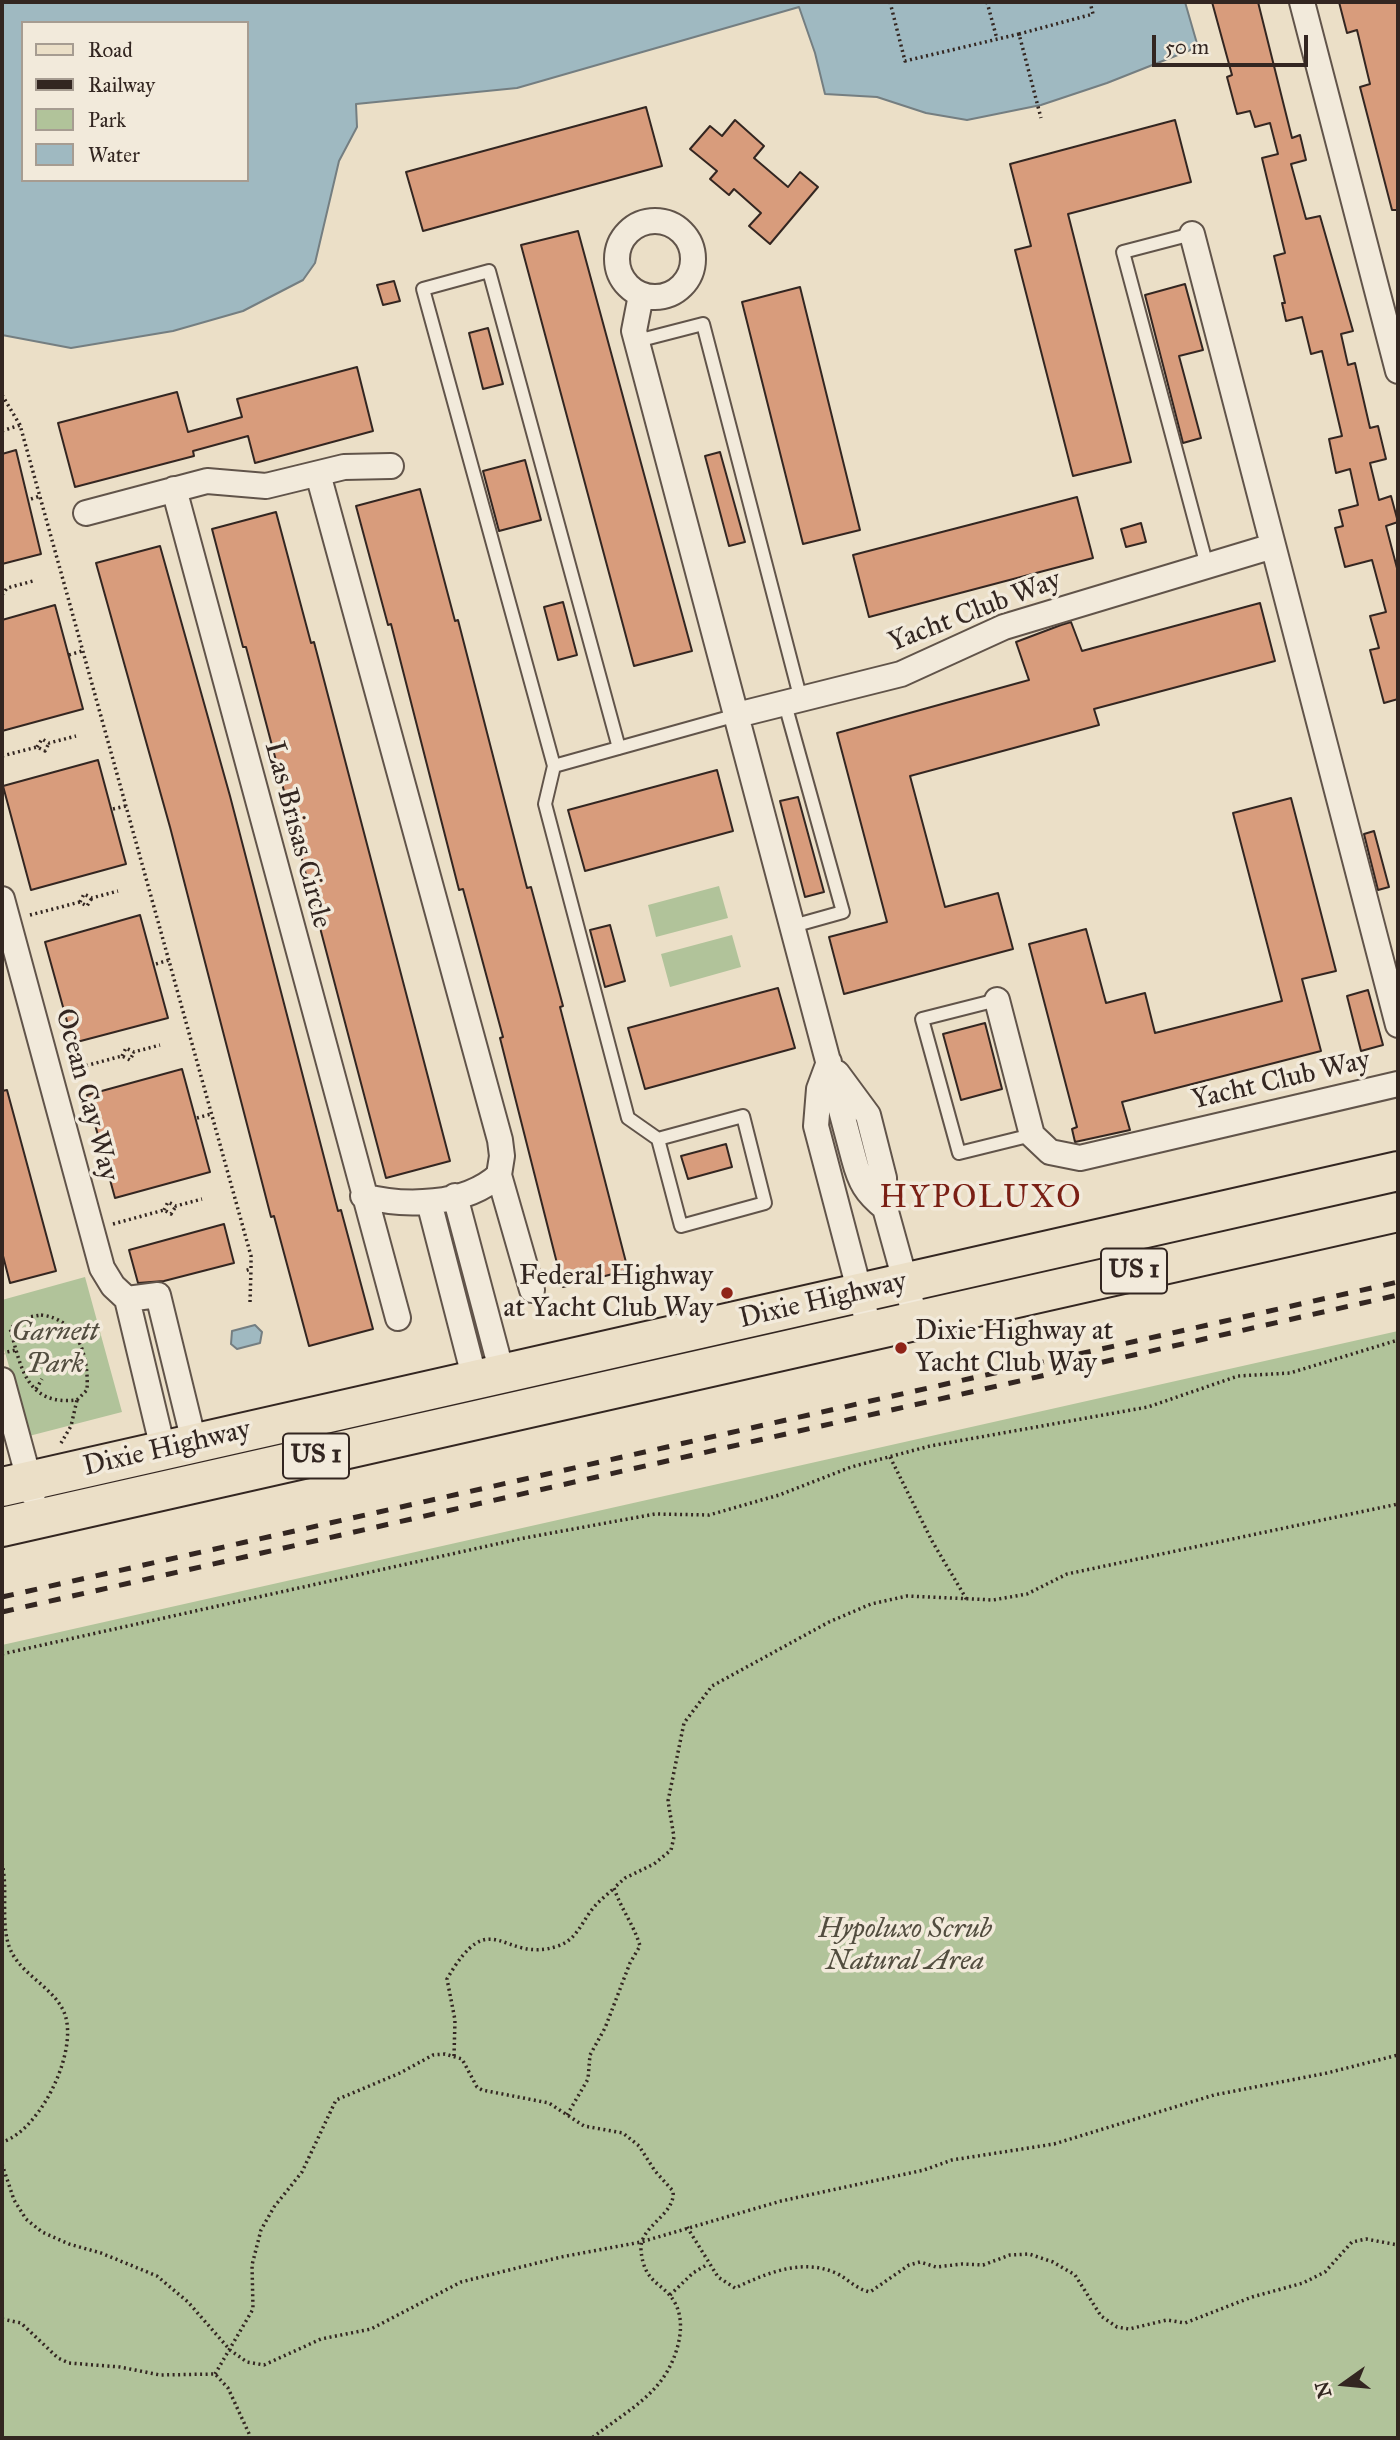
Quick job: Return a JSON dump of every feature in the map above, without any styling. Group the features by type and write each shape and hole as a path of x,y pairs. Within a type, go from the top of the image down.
{"main road":[{"name":"Dixie Highway","path":"16,1484 1398,1171"},
{"name":"Dixie Highway","path":"2,1527 1398,1212"}],"street":[{"path":"1301,2 1398,371"},
{"name":"Yacht Club Way","path":"1192,234 1398,1025"},
{"path":"641,295 634,331 829,1061 868,1115 866,1158 884,1178 885,1208 916,1320"},
{"path":"86,513 207,481 266,486 344,467 391,466"},
{"path":"318,474 500,1140 502,1156 499,1175 532,1290"},
{"name":"Las Brisas Circle","path":"174,489 398,1318"},
{"name":"Yacht Club Way","path":"737,715 901,674 1004,627 1273,546"},
{"name":"Ocean Cay Way","path":"2,899 102,1268 151,1333 178,1446"},
{"path":"997,1000 1032,1135"},
{"path":"829,1061 820,1089 816,1126 870,1331"},
{"name":"Yacht Club Way","path":"1032,1135 1049,1152 1080,1158 1398,1084"},
{"path":"825,1164 866,1158"},
{"path":"363,1196 399,1202 429,1202 486,1186 499,1175"},
{"path":"455,1196 469,1251 488,1376"},
{"path":"429,1202 443,1257 488,1376"},
{"name":"Ocean Cay Way","path":"127,1299 158,1295 151,1333"},
{"path":"2,1380 16,1484 39,1518"}],"lane":[{"path":"1192,234 1123,252 1207,566"},
{"path":"620,748 489,271 423,289 554,766 545,804 628,1118 658,1139 681,1226 765,1203 743,1116 658,1139"},
{"path":"637,341 703,324 843,912 793,926"},
{"path":"554,766 737,715"},
{"path":"997,1000 922,1019 959,1153 1032,1135"},
{"path":"443,1257 469,1251"}],"path":[{"path":"890,2 905,61 1093,14 1090,2"},
{"path":"987,2 997,39"},
{"path":"1019,34 1041,118"},
{"path":"2,395 20,425 251,1256 250,1302"},
{"path":"2,431 20,425"},
{"path":"32,499 40,496"},
{"path":"2,595 7,588 33,581"},
{"path":"2,585 7,588"},
{"path":"69,655 82,651"},
{"path":"37,747 42,739 49,743 76,736"},
{"path":"2,756 37,747 45,751 49,743"},
{"path":"113,809 126,806"},
{"path":"80,902 84,894 92,898 118,891"},
{"path":"28,916 80,902 87,906 92,898"},
{"path":"156,964 169,960"},
{"path":"122,1056 126,1048 134,1052 160,1045"},
{"path":"70,1069 122,1056 130,1060 134,1052"},
{"path":"197,1118 211,1114"},
{"path":"164,1210 168,1202 176,1206 202,1199"},
{"path":"113,1224 164,1210 171,1214 176,1206"},
{"path":"244,1272 251,1269"},
{"path":"53,1451 71,1426 77,1400 87,1390 88,1376 77,1337 68,1324 41,1315 18,1322 10,1328 22,1372 36,1389 56,1399 77,1400"},
{"path":"2,1654 519,1539 655,1514 709,1515 890,1456 930,1446 1148,1407 1238,1376 1290,1373 1398,1340"},
{"path":"2,1353 16,1350"},
{"path":"36,1389 42,1379"},
{"path":"890,1456 932,1541 967,1600"},
{"path":"454,2056 455,2020 447,1979 468,1947 482,1940 499,1939 532,1950 555,1947 569,1941 593,1908 625,1878 654,1864 671,1850 674,1837 668,1801 684,1723 712,1686 817,1629 871,1604 907,1596 993,1600 1027,1594 1067,1574 1398,1504"},
{"path":"2,1863 8,1942 15,1959 62,2007 68,2024 68,2040 61,2066 44,2104 29,2126 2,2142"},
{"path":"567,2115 588,2079 590,2055 605,2028 630,1963 640,1946 635,1929 621,1909 614,1888"},
{"path":"215,2374 253,2309 252,2265 261,2230 274,2207 302,2172 336,2100 400,2073 433,2055 454,2056 462,2059 477,2087 482,2090 548,2103 584,2126 630,2137 655,2171 669,2183 674,2196 671,2204 642,2242 646,2272 657,2287 670,2295 679,2312 681,2333 663,2377 655,2388 592,2438"},
{"path":"2,2164 14,2200 26,2219 42,2232 156,2276 188,2302 230,2350 247,2362 264,2365 321,2339 371,2329 461,2282 561,2257 642,2242 687,2227 869,2180 924,2171 952,2160 1054,2144 1214,2095 1327,2073 1398,2055"},
{"path":"687,2227 724,2284 735,2288 783,2269 811,2266 822,2267 870,2292 909,2265 920,2262 936,2267 983,2265 1010,2255 1029,2254 1054,2262 1075,2275 1101,2316 1117,2327 1129,2329 1167,2320 1185,2323 1252,2297 1303,2283 1325,2272 1352,2242 1366,2239 1398,2245"},
{"path":"670,2295 692,2273 709,2263"},
{"path":"2,2319 21,2323 58,2358 69,2363 120,2367 160,2375 215,2374 228,2388 251,2438"}],"green space":[{"path":"719,886 728,918 656,937 648,905"},
{"path":"732,935 741,967 670,987 661,954"},
{"name":"Garnett Park","path":"85,1277 122,1412 29,1436 2,1342 2,1300"},
{"name":"Hypoluxo Scrub Natural Area","path":"1398,1331 1398,2438 2,2438 2,1645"}],"water":[{"path":"2,2 1185,2 1198,47 1107,83 1041,105 967,120 926,113 877,97 825,94 815,53 799,7 517,88 356,104 357,127 339,161 315,263 303,280 243,311 173,331 71,348 2,335"},
{"path":"255,1325 262,1332 260,1343 237,1349 231,1344 232,1331"}],"building":[{"path":"1212,2 1258,2 1292,138 1300,135 1306,160 1291,164 1306,219 1320,216 1353,331 1341,334 1348,365 1355,363 1370,428 1378,426 1386,459 1370,463 1379,500 1391,496 1398,522 1386,526 1398,572 1398,699 1384,703 1370,650 1379,648 1370,616 1386,612 1372,560 1345,567 1335,528 1343,526 1339,510 1358,505 1350,469 1336,473 1329,439 1342,436 1322,351 1311,354 1302,317 1286,321 1282,303 1285,303 1274,256 1285,253 1262,158 1278,154 1270,123 1255,127 1250,111 1237,114 1227,77 1232,75"},
{"path":"1339,2 1398,2 1398,210 1392,210 1360,87 1370,84 1357,30 1347,33"},
{"path":"646,107 662,166 423,231 406,172"},
{"path":"735,120 764,146 754,158 788,187 800,172 818,187 770,244 749,226 761,213 734,189 729,195 710,179 717,171 690,149 710,126 722,136"},
{"path":"1175,120 1191,182 1068,214 1131,462 1073,476 1015,250 1031,246 1010,164"},
{"path":"578,231 692,651 634,666 521,245"},
{"path":"394,281 400,301 383,305 377,285"},
{"path":"1185,284 1203,350 1179,356 1201,438 1183,443 1145,295"},
{"path":"800,287 860,530 803,544 742,302"},
{"path":"488,328 503,384 483,389 469,333"},
{"path":"357,367 373,431 255,463 248,436 193,451 194,456 75,487 58,423 177,392 188,432 242,417 237,399"},
{"path":"16,450 41,554 2,564 2,454"},
{"path":"720,452 745,542 729,546 705,456"},
{"path":"525,460 541,520 499,531 483,471"},
{"path":"420,489 455,621 458,620 527,888 531,887 563,1006 560,1007 628,1270 563,1287 500,1038 503,1037 463,889 459,890 391,624 388,625 356,506"},
{"path":"1077,497 1093,558 869,617 853,555"},
{"path":"276,512 311,643 314,642 450,1161 386,1178 246,647 243,647 212,529"},
{"path":"1141,523 1146,542 1126,547 1121,529"},
{"path":"160,546 230,796 338,1211 341,1210 373,1329 309,1346 274,1216 271,1217 170,827 96,563"},
{"path":"563,602 577,655 558,660 544,607"},
{"path":"1260,603 1275,661 1094,709 1099,725 910,776 945,907 998,893 1013,949 844,994 829,937 887,922 837,733 1029,680 1016,642 1061,625 1071,622 1082,651"},
{"path":"55,605 83,709 2,731 2,620"},
{"path":"98,760 126,864 31,890 3,786"},
{"path":"717,770 733,831 585,871 568,810"},
{"path":"798,797 824,892 805,897 780,801"},
{"path":"1291,798 1336,971 1302,979 1321,1051 1122,1102 1130,1130 1075,1142 1072,1129 1077,1127 1029,944 1086,929 1106,1003 1145,993 1155,1033 1282,1001 1233,813"},
{"path":"1374,831 1389,887 1378,890 1364,834"},
{"path":"140,915 168,1018 73,1043 45,942"},
{"path":"610,925 625,981 605,987 590,930"},
{"path":"778,988 795,1048 645,1089 628,1028"},
{"path":"1368,990 1383,1045 1361,1051 1347,996"},
{"path":"985,1023 1002,1089 961,1100 943,1034"},
{"path":"182,1069 210,1172 115,1198 87,1095"},
{"path":"7,1090 56,1271 10,1283 2,1252 2,1091"},
{"path":"726,1144 732,1167 688,1179 681,1156"},
{"path":"224,1224 234,1263 164,1281 138,1283 129,1250"}],"railway":[{"path":"2,1597 1398,1282"},
{"path":"2,1612 1398,1295"}],"place":[{"name":"Federal Highway at Yacht Club Way","path":"727,1293"},
{"name":"Dixie Highway at Yacht Club Way","path":"901,1348"}],"district":[{"name":"HYPOLUXO","path":"981,1199"}]}
